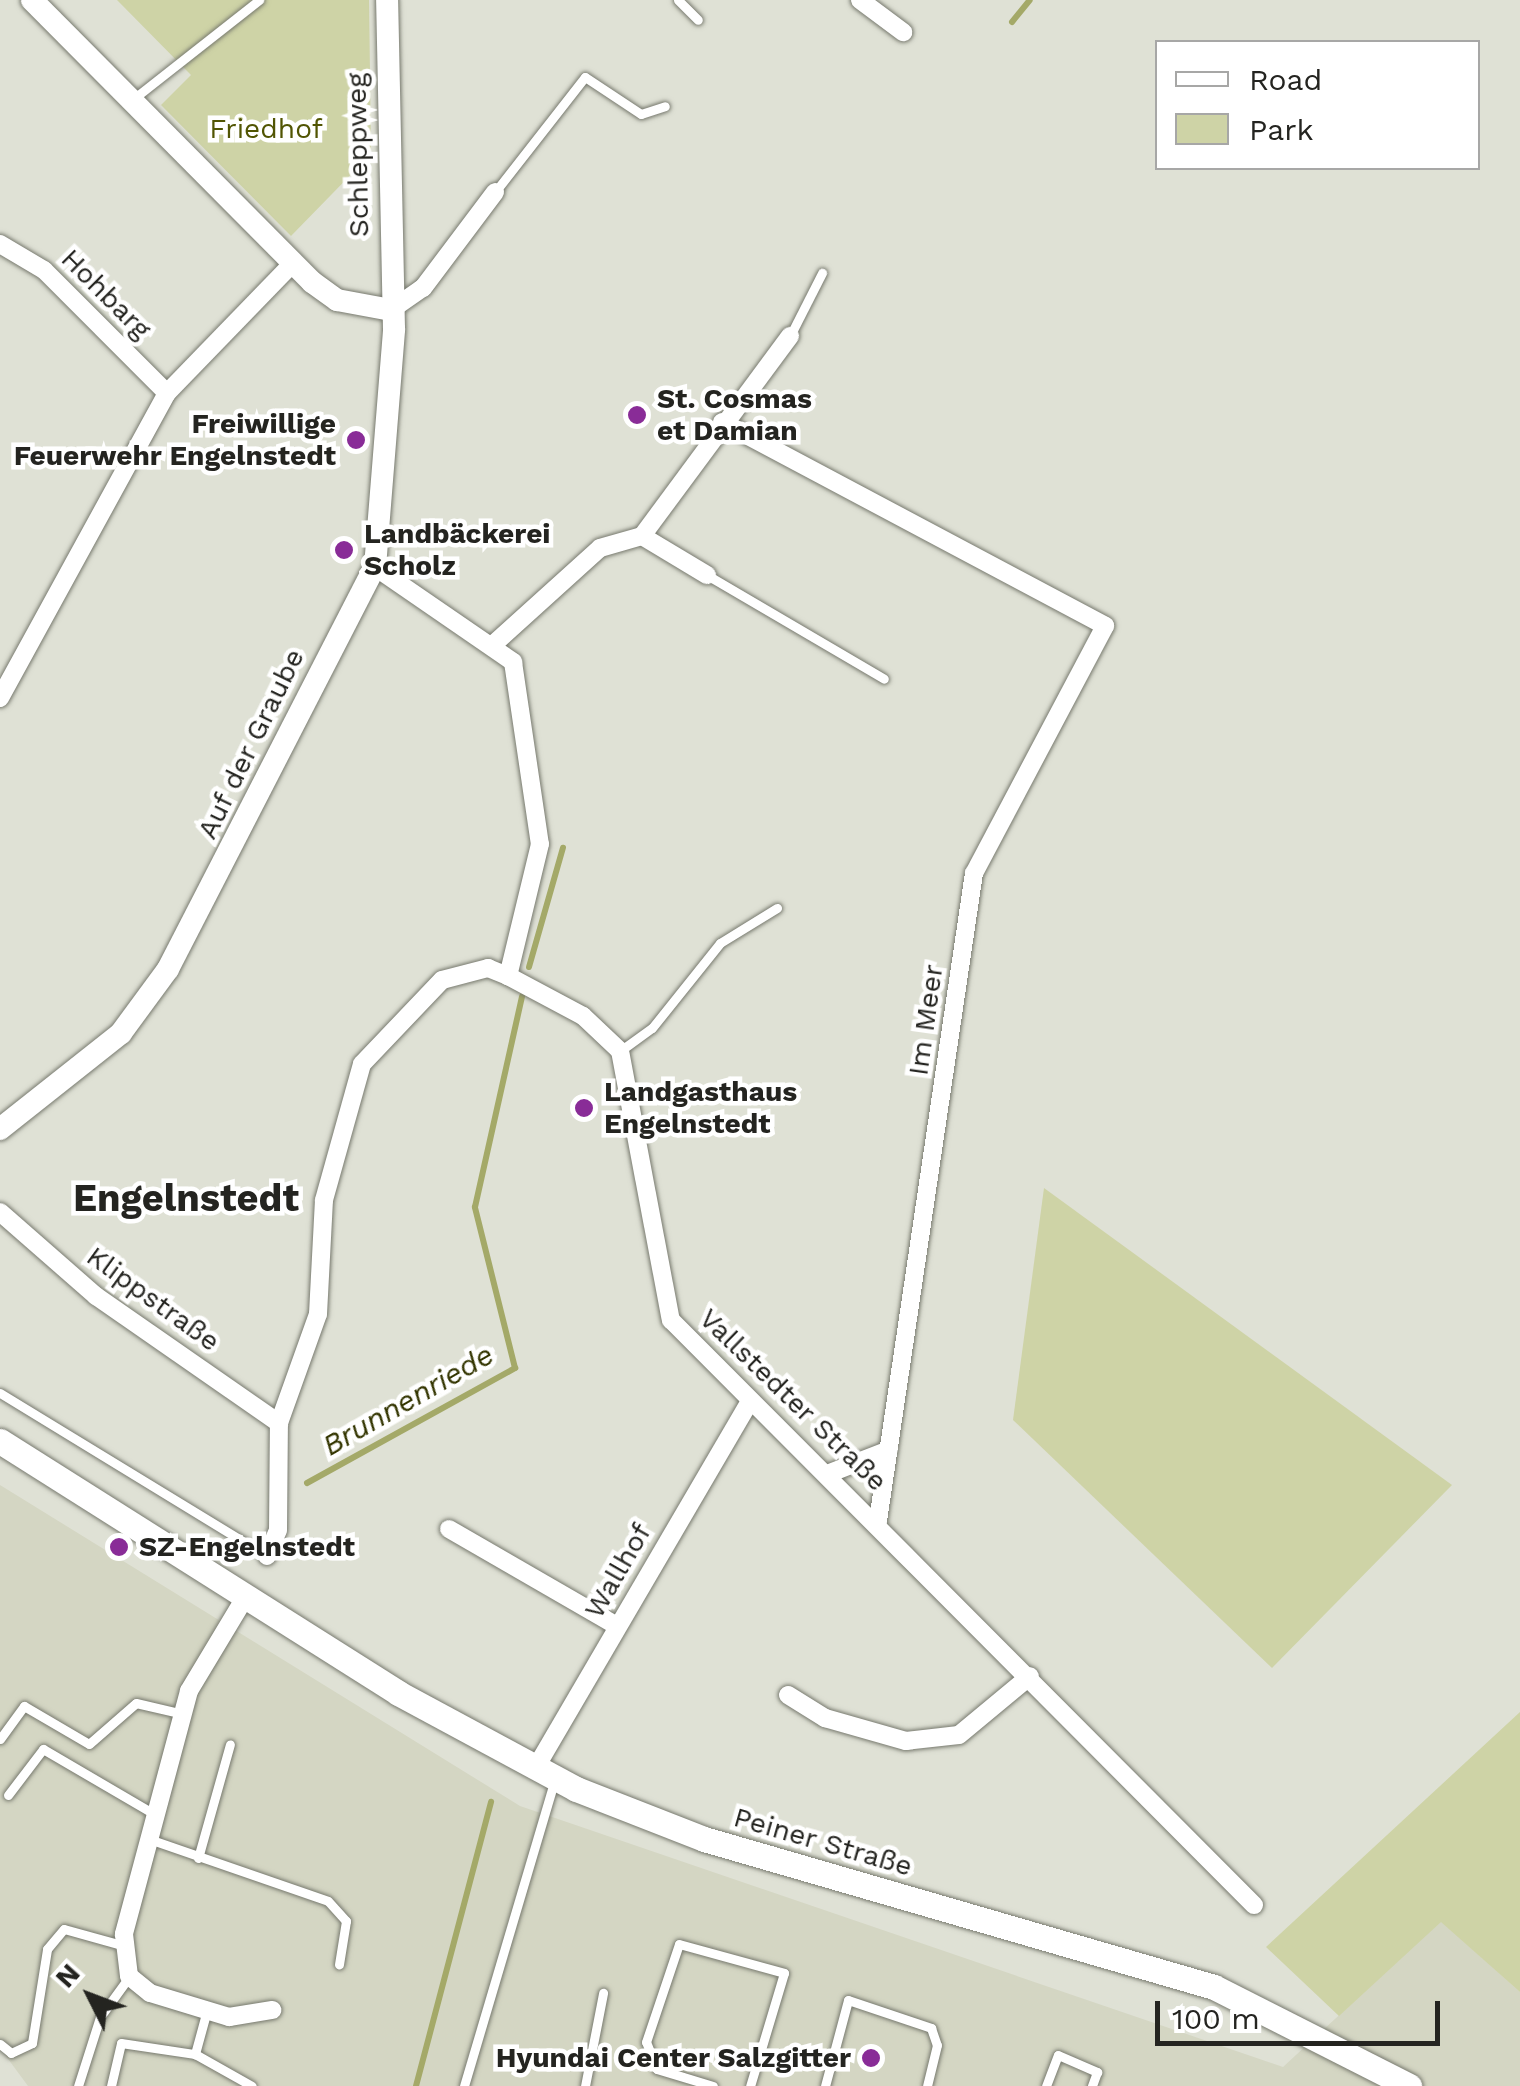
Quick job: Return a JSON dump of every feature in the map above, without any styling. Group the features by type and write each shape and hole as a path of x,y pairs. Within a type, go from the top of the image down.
{"main road":[{"name":"Peiner Straße","path":"0,1441 246,1596 545,1774 704,1839 1214,1986 1409,2086"}],"street":[{"path":"32,0 292,264 337,300 390,310 423,288 496,192"},
{"name":"Schleppweg","path":"387,0 390,310"},
{"path":"860,0 903,32"},
{"name":"Hohbarg","path":"0,244 44,270 167,393"},
{"path":"0,698 7,670 167,393 292,264"},
{"name":"Auf der Graube","path":"0,1129 121,1033 168,969 375,566 390,310"},
{"path":"496,642 600,548 642,536 722,422 765,380 790,336"},
{"name":"Im Meer","path":"722,422 1105,626 974,873 878,1521"},
{"path":"642,536 707,574"},
{"path":"375,566 496,642 513,662 540,844 508,976"},
{"path":"267,1556 278,1530 279,1423 318,1314 324,1200 362,1064 442,980 468,970 508,976 583,1016 620,1052"},
{"name":"Vallstedter Straße","path":"620,1052 664,1306 750,1401 830,1473 1254,1905"},
{"name":"Klippstraße","path":"0,1212 96,1296 279,1423"},
{"name":"Wallhof","path":"545,1774 617,1626 750,1401"},
{"path":"830,1473 889,1450"},
{"path":"449,1529 617,1626"},
{"path":"246,1596 197,1670 149,1839 125,1946 130,1976 150,1993 207,2010 272,2010"},
{"path":"788,1696 825,1718 906,1741 959,1735 1030,1676"}],"lane":[{"path":"130,102 260,0"},
{"path":"678,0 698,20"},
{"path":"496,192 585,77 641,114 666,106"},
{"path":"790,336 822,274"},
{"path":"707,574 884,679"},
{"path":"620,1052 652,1028 720,942 777,908"},
{"path":"0,1393 267,1556"},
{"path":"0,1739 24,1706 89,1744 136,1703 183,1714"},
{"path":"198,1858 230,1744"},
{"path":"8,1794 43,1749 156,1815"},
{"path":"464,2086 545,1774"},
{"path":"149,1839 342,1911 340,1964"},
{"path":"0,2044 11,2054 32,2044 47,1950 64,1929 125,1946"},
{"path":"714,2086 657,2069 646,2042 679,1944 784,1973 750,2086"},
{"path":"78,2086 100,2018 130,1976"},
{"path":"585,2086 603,1993"},
{"path":"825,2086 848,2000 930,2028 937,2045 927,2086"},
{"path":"195,2054 207,2010"},
{"path":"111,2086 122,2043 195,2054 252,2086"},
{"path":"1046,2086 1058,2055 1097,2072 1092,2086"}],"shaded area":[{"path":"0,1485 520,1806 1283,2067 1441,1921 1520,1992 1520,2086 28,2086 0,2048"}],"green space":[{"name":"Friedhof","path":"117,0 369,0 371,154 291,236 161,105 191,75"},
{"path":"1044,1188 1452,1485 1272,1668 1013,1420"},
{"path":"1520,1712 1520,1992 1441,1922 1339,2016 1266,1947"}],"waterway":[{"name":"Brunnenriede","path":"1012,22 1030,0"},
{"name":"Brunnenriede","path":"529,967 563,848"},
{"name":"Brunnenriede","path":"307,1483 515,1368 475,1207 522,996"},
{"name":"Brunnenriede","path":"416,2086 491,1802"}],"place":[{"name":"St. Cosmas et Damian","path":"637,415"},
{"name":"Freiwillige Feuerwehr Engelnstedt","path":"356,440"},
{"name":"Landbäckerei Scholz","path":"344,550"},
{"name":"Landgasthaus Engelnstedt","path":"584,1108"},
{"name":"SZ-Engelnstedt","path":"119,1547"},
{"name":"Hyundai Center Salzgitter","path":"871,2058"}],"district":[{"name":"Engelnstedt","path":"186,1199"}]}
